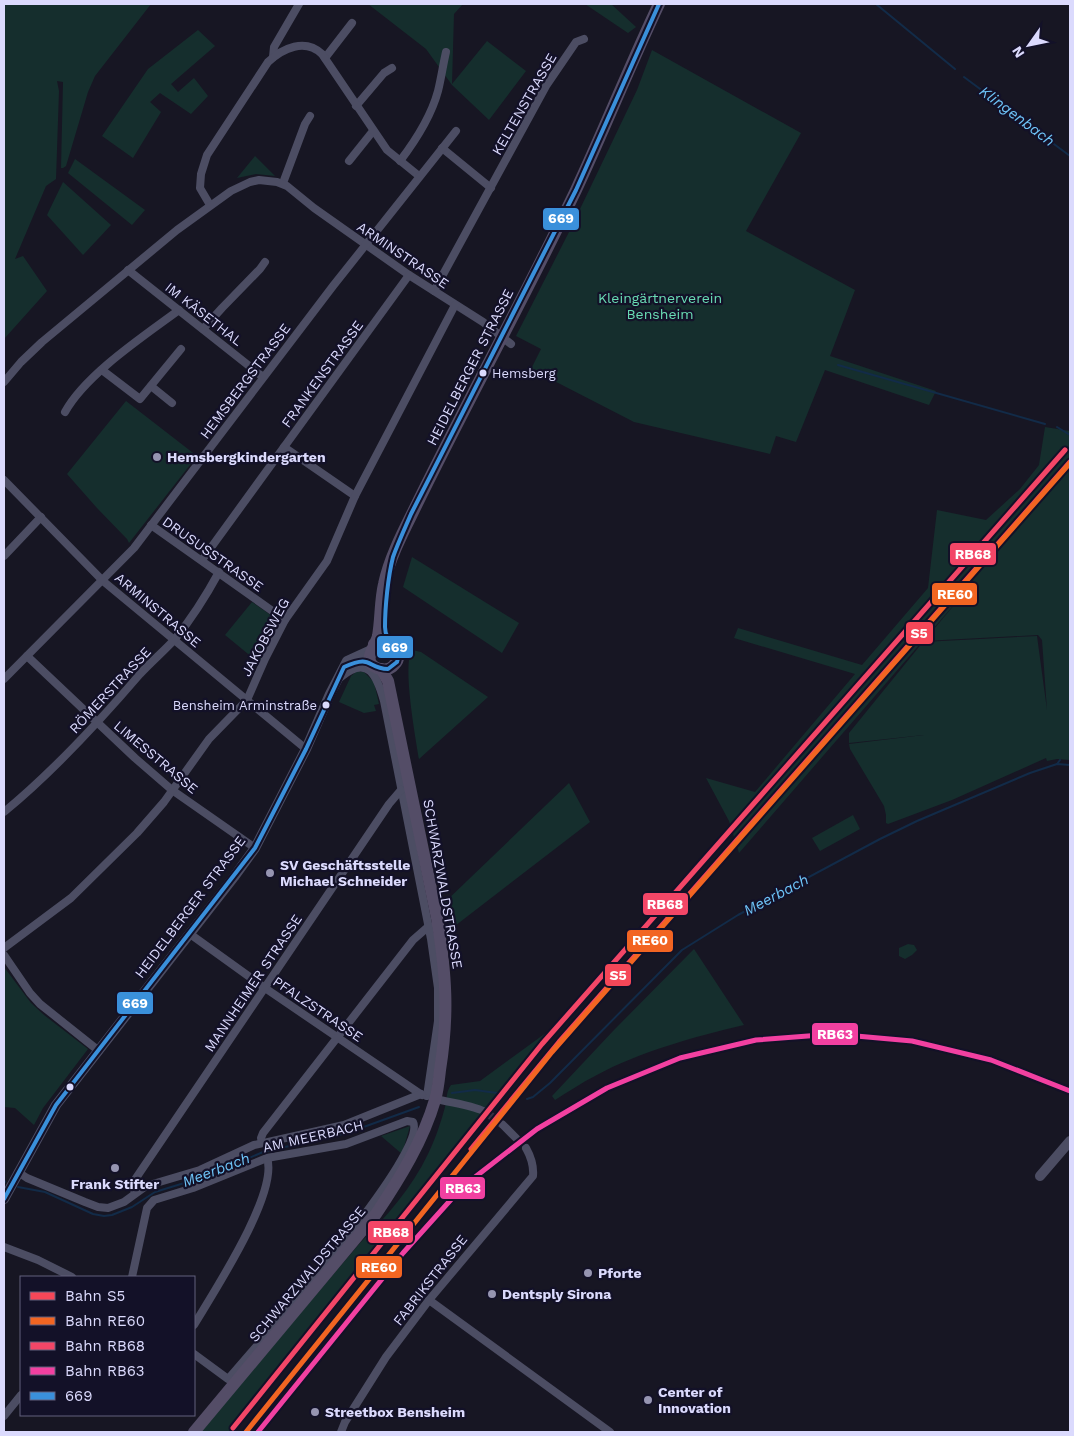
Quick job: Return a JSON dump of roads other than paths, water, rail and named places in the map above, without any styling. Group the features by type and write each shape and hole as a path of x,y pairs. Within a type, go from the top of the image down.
{"main road":[{"name":"HEIDELBERGER STRASSE","path":"372,647 382,641 388,641 394,645 398,653 396,662 383,671 370,656 372,647 378,637 383,585 393,558 411,514 506,341 659,4"},
{"name":"HEIDELBERGER STRASSE","path":"388,641 385,630 386,604 393,558"},
{"name":"SCHWARZWALDSTRASSE","path":"194,1432 376,1214 401,1176 418,1144 428,1096 446,1037 447,1005 444,958 383,671"}],"street":[{"path":"274,57 274,46 299,4"},
{"path":"325,58 352,23"},
{"name":"KELTENSTRASSE","path":"434,291 549,81 576,42 584,39"},
{"path":"210,205 200,186 201,174 207,155 263,68 274,57 291,47 300,45 315,48 325,58 387,150 419,176"},
{"path":"400,161 432,110 438,92 446,52"},
{"path":"356,106 384,73 392,68"},
{"path":"4,382 42,342 210,205 250,182 269,180 283,183 305,124 310,116"},
{"path":"349,161 373,131"},
{"name":"HEMSBERGSTRASSE","path":"4,679 134,548 365,244 456,131"},
{"path":"442,148 491,188"},
{"name":"ARMINSTRASSE","path":"283,183 314,208 409,275 482,322 506,341"},
{"path":"203,329 265,262"},
{"name":"IM KÄSETHAL","path":"128,270 264,377"},
{"name":"FRANKENSTRASSE","path":"202,560 409,275"},
{"name":"JAKOBSWEG","path":"4,948 71,898 137,834 209,739 247,700 285,620 326,561 355,496 455,305"},
{"path":"64,412 73,397 102,370 179,310"},
{"path":"102,370 140,399 181,349"},
{"path":"151,386 172,403"},
{"path":"284,447 355,496"},
{"name":"ARMINSTRASSE","path":"4,480 103,581 306,749"},
{"path":"4,556 41,517"},
{"name":"DRUSUSSTRASSE","path":"151,525 285,620"},
{"name":"RÖMERSTRASSE","path":"4,812 98,724 143,672 174,640 192,618 219,572"},
{"name":"HEIDELBERGER STRASSE","path":"4,1199 56,1105 255,848 306,749 344,667 348,661 372,647"},
{"name":"LIMESSTRASSE","path":"27,656 98,724 172,790 255,848"},
{"path":"344,667 360,661 368,661 383,671"},
{"name":"SCHWARZWALDSTRASSE","path":"338,679 349,670 366,668 375,675 384,701 429,926 438,988 438,1021 428,1096"},
{"name":"MANNHEIMER STRASSE","path":"135,1193 134,1181 384,812 401,790"},
{"path":"262,1143 263,1133 336,1037 412,940 429,926"},
{"name":"PFALZSTRASSE","path":"190,934 336,1037 428,1096"},
{"path":"4,955 30,994 99,1051"},
{"path":"18,1172 98,1207 108,1208 116,1206 146,1186 200,1170 262,1143 344,1125 428,1096 455,1105 480,1108 487,1112"},
{"name":"AM MEERBACH","path":"132,1276 147,1208 151,1203 267,1158 346,1144 407,1121 412,1122"},
{"name":"SCHWARZWALDSTRASSE","path":"195,1355 228,1379 360,1222 385,1186 408,1146 415,1129 412,1122"},
{"path":"503,1125 516,1138"},
{"path":"1040,1176 1070,1141"},
{"name":"FABRIKSTRASSE","path":"341,1432 345,1422 386,1357 428,1300 533,1176 534,1169 526,1148"},
{"path":"195,1323 244,1238 263,1197 269,1168 267,1158"},
{"path":"4,1247 38,1260 70,1276"},
{"path":"428,1300 610,1432"},
{"path":"4,1416 20,1396"}],"waterway":[{"name":"Klingenbach","path":"876,4 955,69"},
{"name":"Klingenbach","path":"964,77 1070,156"},
{"path":"838,365 1045,424"},
{"path":"1057,427 1070,435"},
{"name":"Meerbach","path":"1057,764 1060,760"},
{"name":"Meerbach","path":"527,1099 533,1097 550,1083 682,950 738,915 917,821 1030,773 1057,764 1070,765"},
{"name":"Meerbach","path":"452,1093 475,1090 497,1093"},
{"name":"Meerbach","path":"18,1187 45,1192 93,1214 112,1215 132,1207 155,1192 207,1176 263,1152 347,1133 419,1107"}],"tunnel":[{"path":"487,1113 503,1125"},
{"path":"516,1138 526,1148"}],"rail line":[{"name":"RB68","path":"233,1428 542,1044 1065,450"},
{"name":"S5","path":"471,1149 559,1042 1070,462"},
{"name":"RE60","path":"246,1432 552,1052 1070,463"},
{"name":"RB63","path":"258,1432 403,1253 456,1194 537,1129 607,1088 680,1058 756,1040 834,1034 912,1041 991,1060 1070,1091"}],"place":[{"name":"Hemsberg","path":"483,373"},
{"name":"Hemsbergkindergarten","path":"157,457"},
{"name":"Bensheim Arminstraße","path":"326,705"},
{"name":"SV Geschäftsstelle Michael Schneider","path":"270,873"},
{"name":"Frank Stifter","path":"115,1168"},
{"name":"Pforte","path":"588,1273"},
{"name":"Dentsply Sirona","path":"492,1294"},
{"name":"Center of Innovation","path":"648,1400"},
{"name":"Streetbox Bensheim","path":"315,1412"}],"park label":[{"name":"Kleingärtnerverein Bensheim","path":"660,306"}]}
